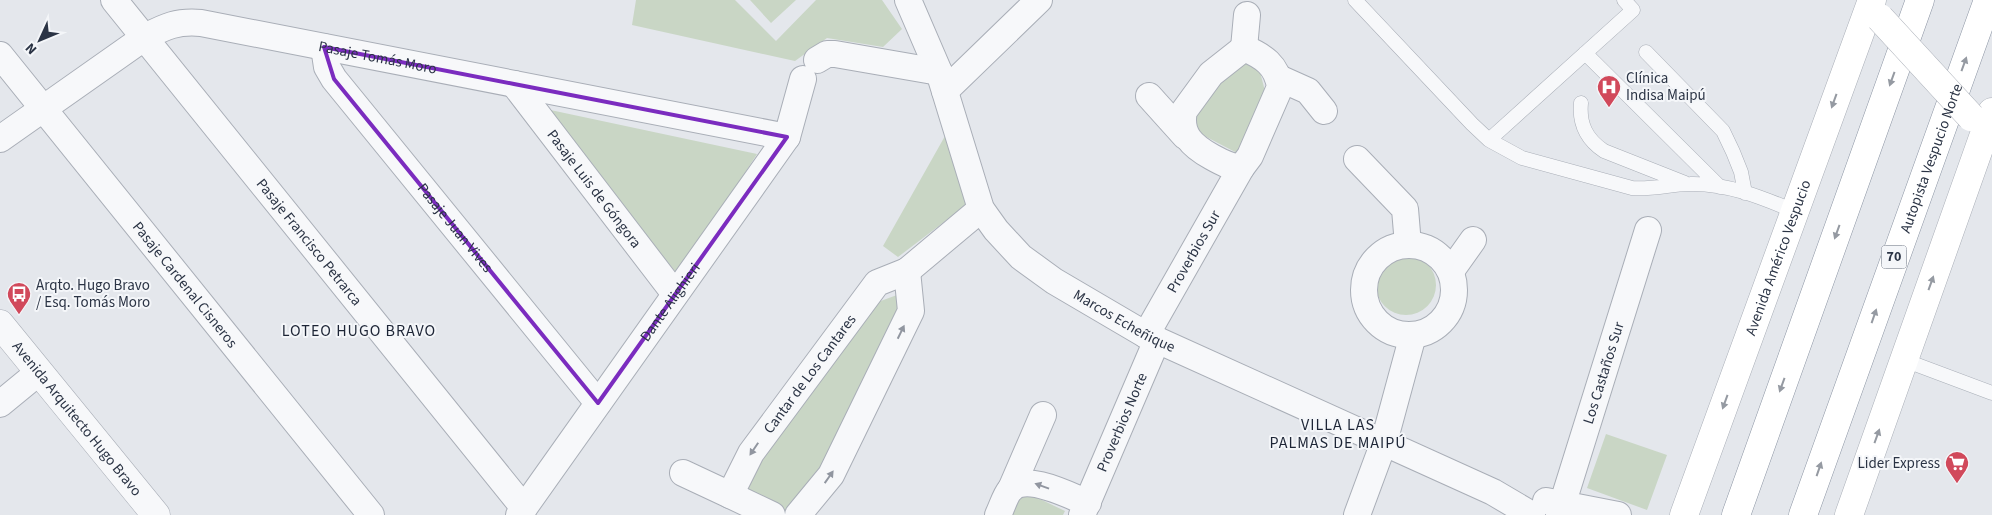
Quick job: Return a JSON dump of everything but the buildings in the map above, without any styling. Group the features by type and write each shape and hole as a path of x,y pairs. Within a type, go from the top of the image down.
{"main road":[{"path":"1736,515 1920,0"},
{"name":"Autopista Vespucio Norte","path":"1803,515 1988,0"},
{"path":"1849,515 1985,125 1871,6"},
{"name":"Avenida Américo Vespucio","path":"1684,515 1794,211 1871,6"}],"street":[{"name":"Pasaje Francisco Petrarca","path":"114,0 522,511"},
{"name":"Marcos Echeñique","path":"908,0 942,81 981,210 1008,244 1036,269 1152,338 1493,492 1532,515"},
{"path":"942,81 1039,0"},
{"path":"1185,136 1182,118 1184,111 1211,74 1244,48 1247,15"},
{"name":"Pasaje Tomás Moro","path":"0,139 145,37 178,22 194,22 787,137"},
{"name":"Pasaje Juan Vives","path":"324,47 327,66 334,79 598,403"},
{"path":"1244,48 1267,59 1279,78 1308,92 1324,112"},
{"name":"Pasaje Cardenal Cisneros","path":"0,54 371,515"},
{"name":"Dante Alighieri","path":"522,511 787,137 810,70 827,54 835,54 942,81"},
{"name":"Proverbios Sur","path":"1152,338 1241,168 1250,156 1280,87 1279,78"},
{"name":"Pasaje Luis de Góngora","path":"514,84 675,294"},
{"path":"1149,96 1199,150 1228,166 1241,168"},
{"path":"1357,159 1405,209 1408,244"},
{"name":"Cantar de Los Cantares","path":"730,495 751,453 877,282 907,271 981,210"},
{"name":"Los Castaños Sur","path":"1561,510 1648,230"},
{"path":"1451,271 1473,240"},
{"path":"1408,244 1422,246 1444,260 1451,271 1454,300 1448,313 1439,324 1427,332 1413,335 1395,333 1379,324 1368,310 1364,292 1367,274 1376,259 1391,249 1408,244"},
{"path":"798,515 831,475 912,311 907,271"},
{"name":"Avenida Arquitecto Hugo Bravo","path":"0,324 156,515"},
{"path":"1357,515 1384,442 1413,335"},
{"name":"Proverbios Norte","path":"1011,489 1023,483 1035,483 1085,509 1152,338"},
{"path":"0,404 39,372"},
{"path":"998,515 1043,415"},
{"path":"683,473 772,515"},
{"name":"Marcos Echeñique","path":"1493,492 1561,510 1618,515"}],"lane":[{"path":"1355,0 1489,140 1522,158 1622,186 1642,189 1688,184 1720,187 1745,193 1794,211"},
{"path":"1489,140 1633,10 1624,0"},
{"path":"1646,52 1723,131 1734,152 1741,172 1745,193"},
{"path":"1585,53 1720,187"},
{"path":"1581,103 1582,126 1595,145 1604,151 1688,184"},
{"path":"1904,360 1992,393"}],"highlighted area":[{"path":"324,47 514,84 787,137 598,403 334,79"}],"green space":[{"path":"636,0 735,0 776,41 816,0 882,0 902,29 883,47 827,38 795,61 632,25"},
{"path":"750,0 796,0 771,23"},
{"path":"1240,64 1258,64 1266,95 1237,153 1197,132 1193,116 1217,86"},
{"path":"541,108 757,154 679,276"},
{"path":"945,136 969,203 898,257 883,246"},
{"path":"1406,255 1423,260 1431,268 1436,285 1431,302 1423,310 1406,315 1389,310 1381,302 1376,285 1381,268 1389,260"},
{"path":"897,295 902,312 825,468 789,512 746,491 759,459 878,302"},
{"path":"1606,434 1667,455 1647,510 1587,488"},
{"path":"1021,490 1065,511 1063,515 1009,515"}],"place":[{"name":"Clínica Indisa Maipú","path":"1609,108"},
{"name":"Arqto. Hugo Bravo / Esq. Tomás Moro","path":"19,315"},
{"name":"Lider Express","path":"1957,484"}],"district":[{"name":"LOTEO HUGO BRAVO","path":"359,331"},
{"name":"VILLA LAS PALMAS DE MAIPÚ","path":"1338,434"}]}
